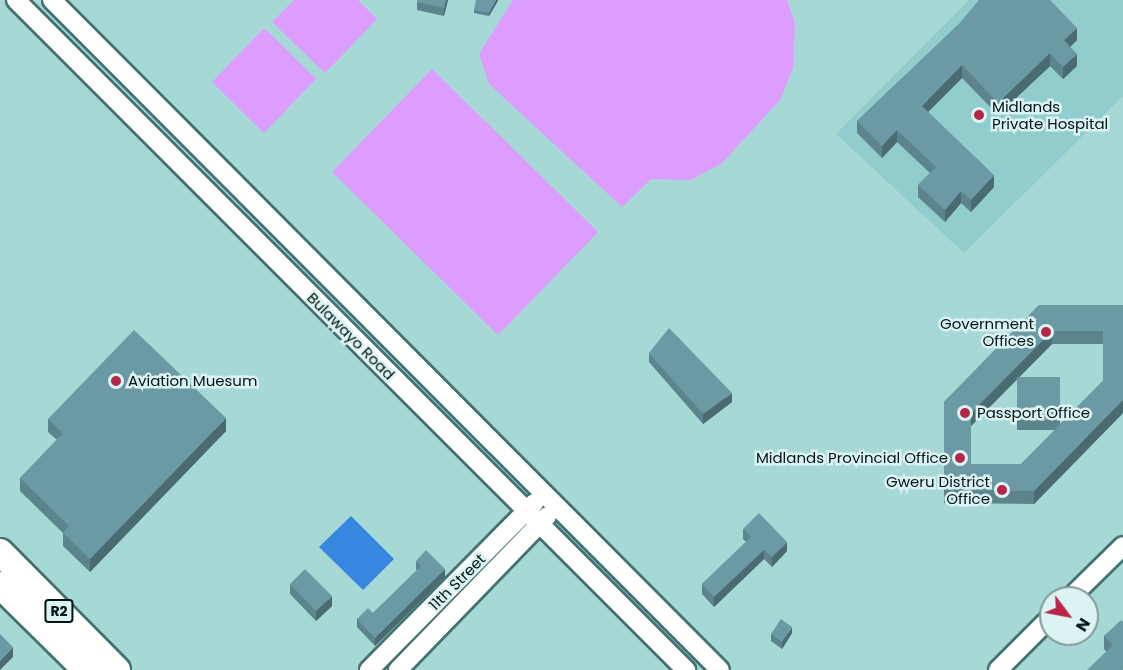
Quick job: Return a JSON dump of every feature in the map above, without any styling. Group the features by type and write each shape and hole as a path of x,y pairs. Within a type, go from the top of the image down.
{"highway":[{"name":"R2","path":"0,552 117,670"},
{"name":"R2","path":"0,585 86,670"}],"street":[{"name":"Bulawayo Road","path":"16,0 686,670"},
{"name":"Bulawayo Road","path":"52,0 720,670"},
{"path":"65,50 80,30"},
{"name":"11th Street","path":"398,670 533,518 544,493"},
{"name":"11th Street","path":"369,670 533,518 557,506"},
{"path":"1082,586 1123,546"},
{"path":"998,670 1039,629"}],"shaded area":[{"path":"294,0 358,0 377,19 325,73 272,22"},
{"path":"513,0 787,0 795,24 793,68 780,100 722,163 691,180 651,179 622,207 489,84 479,54"},
{"name":"Midlands Private Hospital","path":"969,0 1123,0 1123,96 964,253 836,134"},
{"path":"264,28 316,79 264,133 212,82"},
{"path":"432,69 598,232 498,335 332,172"}],"water":[{"path":"351,516 394,559 363,590 319,547"}],"building":[{"path":"417,0 446,0 444,8 417,2"},
{"path":"476,0 496,0 489,13 474,10"},
{"path":"979,0 1050,0 1077,28 1064,40 1077,54 1063,67 1050,53 998,103 962,65 922,106 994,175 971,200 961,191 945,210 918,185 936,167 897,130 882,146 857,121 958,25"},
{"path":"1039,305 1123,305 1123,400 1034,491 944,490 944,402","holes":["1052,331 1103,331 1103,381 1021,464 971,464 971,413"]},
{"path":"669,328 732,393 703,414 649,353"},
{"path":"134,330 226,418 90,559 63,533 69,526 20,478 63,433 48,419"},
{"path":"1017,377 1060,377 1060,420 1017,420"},
{"path":"759,513 787,542 772,557 764,550 714,597 702,584 751,537 743,529"},
{"path":"426,550 445,569 375,638 357,619 368,608 373,613 421,566 416,561"},
{"path":"305,569 332,596 316,611 290,584"},
{"path":"781,619 792,627 782,642 771,634"},
{"path":"1121,620 1123,622 1123,669 1087,670 1113,645 1104,636"},
{"path":"0,634 13,647 0,661"}],"place":[{"name":"Midlands Private Hospital","path":"979,115"},
{"name":"Government Offices","path":"1046,332"},
{"name":"Aviation Muesum","path":"116,381"},
{"name":"Passport Office","path":"965,413"},
{"name":"Midlands Provincial Office","path":"960,458"},
{"name":"Gweru District Office","path":"1002,490"}]}
